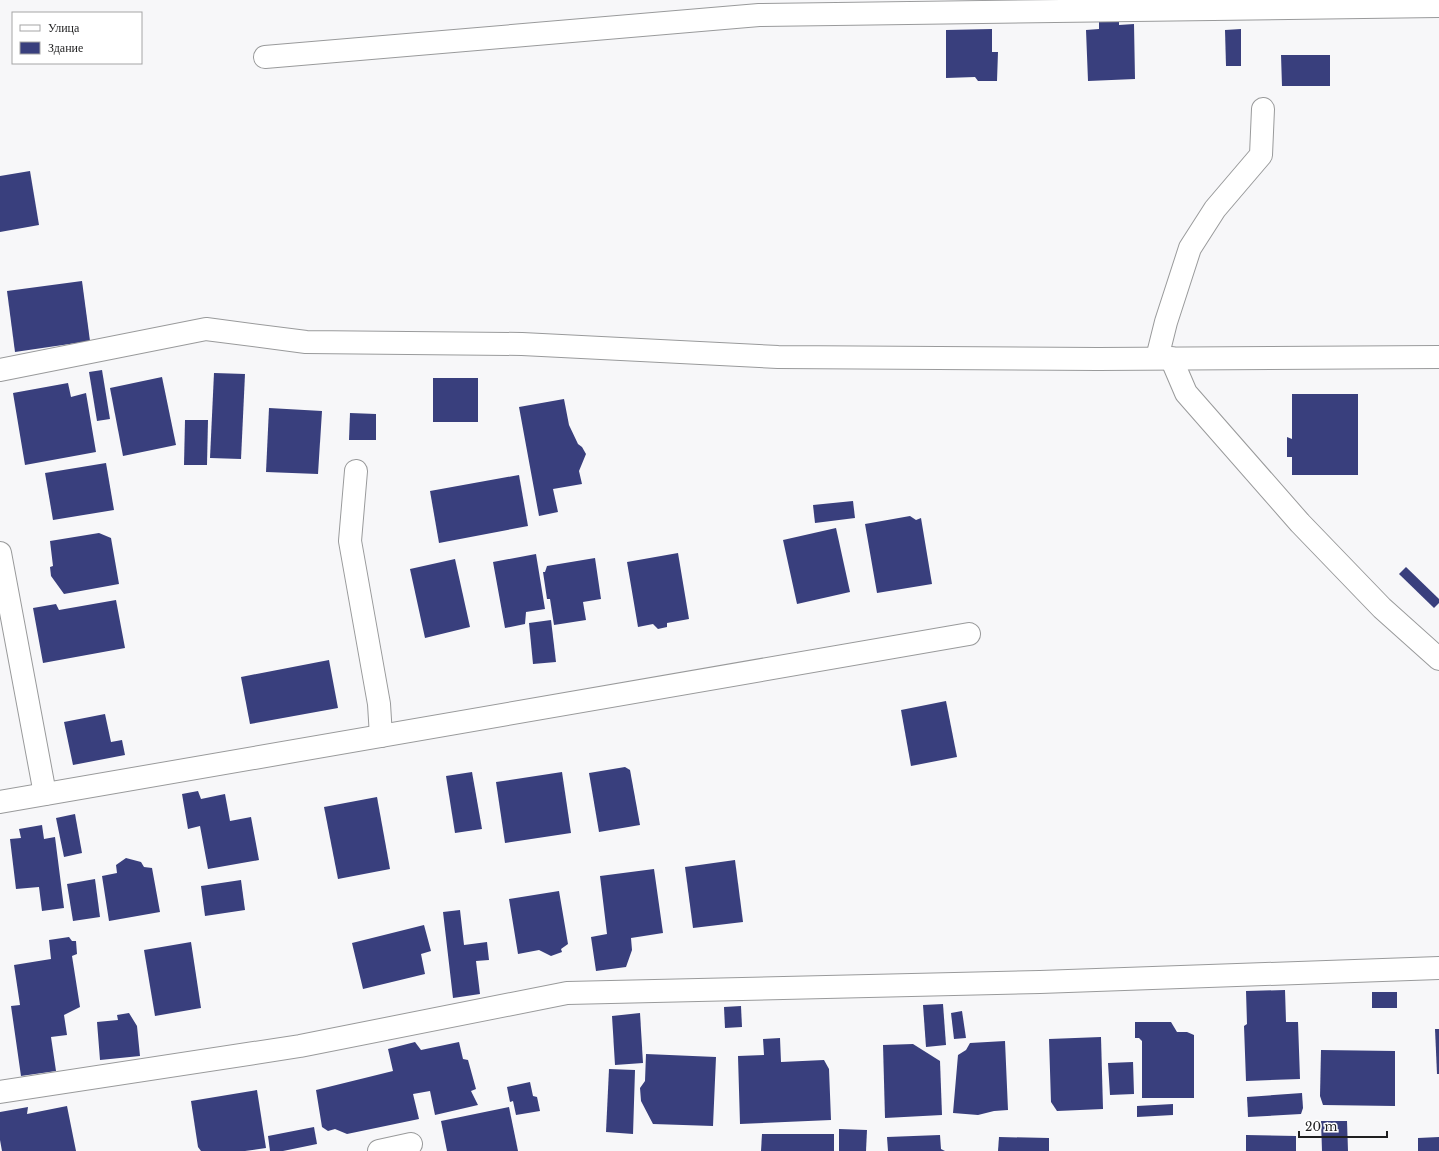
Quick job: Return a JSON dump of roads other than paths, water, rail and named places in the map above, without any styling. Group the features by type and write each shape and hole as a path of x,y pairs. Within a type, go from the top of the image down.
{"street":[{"path":"265,57 759,15 1439,6"},
{"path":"1263,109 1261,155 1215,209 1190,248 1166,322 1164,358 1186,393 1295,517 1382,608 1439,659"},
{"path":"0,370 206,329 306,342 522,344 778,357 1439,357"},
{"path":"356,470 350,541 379,704 381,736"},
{"path":"0,553 45,794"},
{"path":"0,802 970,634"},
{"path":"0,1092 300,1046 567,993 1040,982 1439,968"},
{"path":"379,1151 411,1144"}]}
